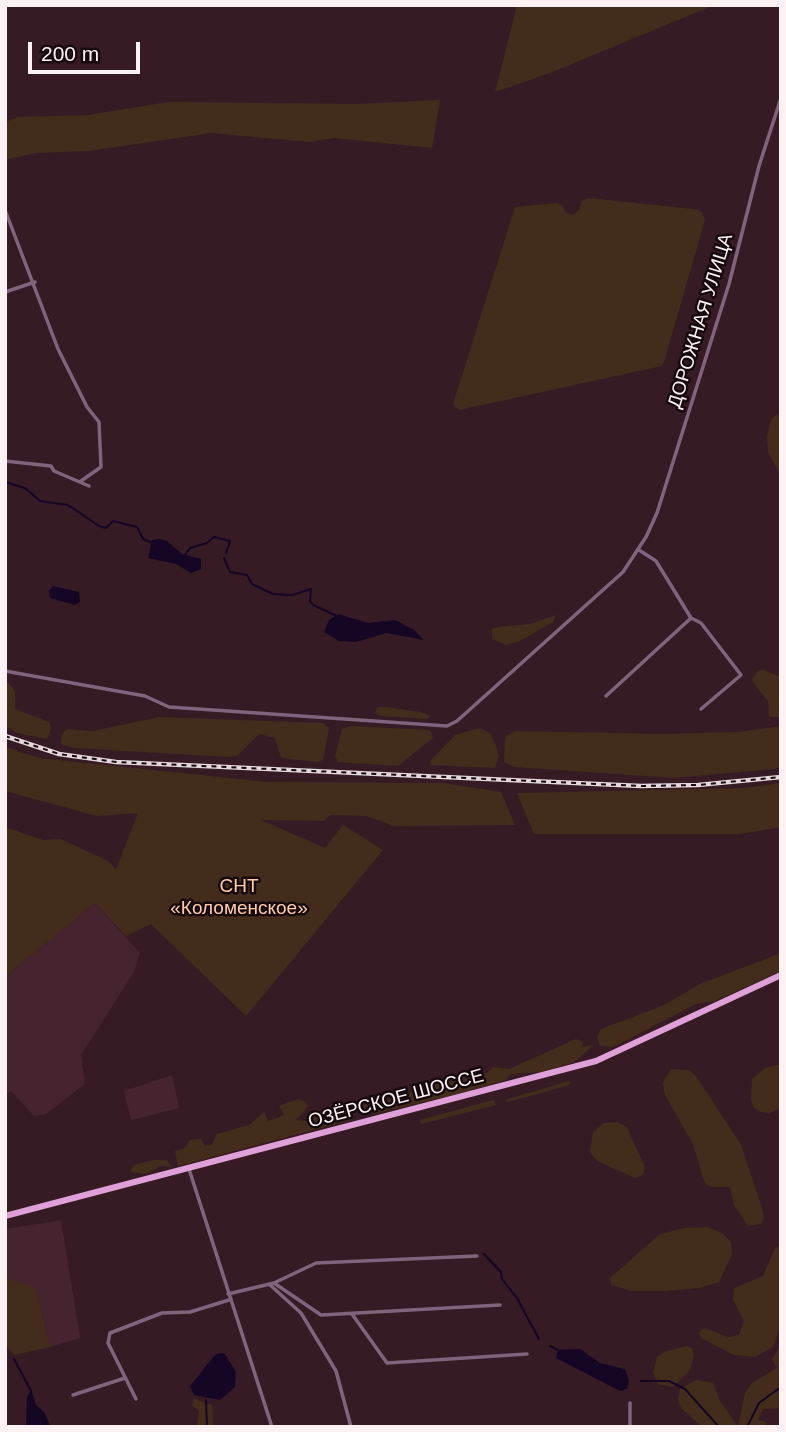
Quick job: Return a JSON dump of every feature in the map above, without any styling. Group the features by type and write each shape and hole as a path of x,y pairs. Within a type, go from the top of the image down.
{"main road":[{"name":"ОЗЁРСКОЕ ШОССЕ","path":"5,1216 596,1061 781,975"}],"street":[{"name":"ДОРОЖНАЯ УЛИЦА","path":"5,671 135,694 169,708 447,726 457,721 565,626 622,572 639,550 657,513 729,284 759,166 781,98"},
{"path":"5,210 58,349 87,407 99,422 101,467 81,481"},
{"path":"5,292 34,282"},
{"path":"5,461 51,466 54,471 89,486"},
{"path":"639,550 656,561 691,618 701,623 741,675 701,709"},
{"path":"606,696 691,618"},
{"path":"189,1168 229,1300 272,1427"},
{"path":"228,1294 271,1283 316,1263 477,1256"},
{"path":"271,1283 316,1313 352,1314 500,1305"},
{"path":"271,1283 301,1313 336,1371 351,1427"},
{"path":"136,1399 108,1343 110,1333 162,1313 190,1312 229,1300"},
{"path":"352,1314 387,1363 527,1354"},
{"path":"73,1395 125,1378"},
{"path":"630,1403 630,1427"}],"shaded area":[{"path":"152,540 167,541 182,554 201,559 201,569 191,573 176,564 148,558"},
{"path":"53,586 79,592 80,602 75,605 50,598 49,591"},
{"path":"338,614 368,623 395,620 414,630 424,640 386,633 356,642 339,641 324,632 329,620"},
{"path":"95,903 140,953 134,972 81,1055 85,1084 46,1114 34,1116 11,1091 5,1096 5,977"},
{"path":"172,1075 179,1108 131,1120 124,1091"},
{"path":"61,1220 80,1338 50,1347 37,1292 6,1278 5,1229"},
{"path":"580,1349 600,1363 625,1369 629,1381 627,1389 620,1391 556,1358 558,1350"},
{"path":"225,1354 236,1372 235,1387 220,1400 194,1395 190,1386 215,1355"},
{"path":"31,1389 36,1405 44,1412 51,1427 26,1427 27,1397"}],"green space":[{"path":"517,5 714,5 555,71 495,92"},
{"path":"440,100 432,148 334,138 310,142 211,133 89,151 35,153 5,160 5,122 18,117 88,115 168,102 356,104"},
{"path":"589,198 693,209 701,211 705,220 662,366 459,410 453,404 515,207 557,203 562,205 566,213 573,215 579,210 582,201"},
{"path":"777,414 781,421 781,476 768,452 767,436 771,419"},
{"path":"556,615 553,622 520,641 506,645 492,639 492,629 529,624"},
{"path":"764,670 781,677 781,717 769,717 768,701 751,680 758,671"},
{"path":"5,679 15,691 15,709 49,722 51,728 47,739 17,733 5,726"},
{"path":"377,707 421,712 430,716 427,719 381,716 375,713"},
{"path":"159,717 323,723 329,728 323,760 317,762 281,758 275,738 259,734 237,756 228,757 73,748 61,744 62,734 67,729 93,731"},
{"path":"351,726 430,730 433,738 398,766 338,762 335,756 342,729"},
{"path":"781,726 781,767 774,769 674,778 514,767 504,762 505,737 514,731 662,734 738,732"},
{"path":"480,728 490,733 495,743 499,756 495,768 431,765 430,761 455,735"},
{"name":"СНТ «Коломенское»","path":"9,748 39,758 267,782 443,783 501,792 515,825 394,826 366,816 330,815 324,821 261,820 325,848 343,825 383,850 246,1016 151,924 126,936 95,903 5,977 5,827 43,840 61,839 108,861 116,869 138,813 97,816 5,791 5,750"},
{"path":"781,783 781,827 740,834 534,834 517,793 744,788"},
{"path":"781,953 781,971 715,1001 696,1004 613,1047 600,1046 597,1037 601,1029 664,1005 700,984"},
{"path":"576,1039 583,1042 582,1047 594,1045 574,1062 543,1072 511,1074 506,1080 374,1114 365,1112 362,1107 379,1093 388,1100 435,1084 486,1074 493,1067 509,1069"},
{"path":"781,1064 781,1108 769,1113 761,1112 754,1108 751,1100 752,1079 765,1068"},
{"path":"671,1069 689,1070 696,1076 741,1145 762,1208 764,1218 761,1224 748,1226 734,1205 730,1187 705,1184 693,1144 665,1095 663,1082"},
{"path":"570,1081 570,1085 508,1102 505,1100"},
{"path":"298,1099 306,1102 307,1108 296,1120 308,1121 311,1112 322,1109 328,1116 348,1107 353,1114 351,1120 178,1166 175,1151 185,1148 190,1140 201,1139 205,1146 212,1144 217,1134 249,1125 264,1112 268,1121 278,1118 284,1114 279,1106"},
{"path":"493,1100 496,1105 421,1124 420,1120"},
{"path":"617,1122 627,1127 645,1168 643,1175 635,1178 597,1161 590,1152 593,1132 604,1123"},
{"path":"167,1160 172,1167 161,1166 146,1174 130,1172 134,1165"},
{"path":"707,1227 722,1233 731,1242 732,1254 719,1282 699,1288 665,1291 632,1291 611,1285 610,1278 660,1234 685,1228"},
{"path":"781,1245 781,1324 773,1347 755,1357 734,1355 701,1338 699,1332 705,1328 728,1337 739,1335 744,1321 733,1300 734,1288 763,1276 775,1248"},
{"path":"5,1278 30,1286 37,1292 50,1347 14,1355 5,1344"},
{"path":"687,1346 692,1348 694,1355 690,1370 673,1387 658,1384 653,1372 657,1357 666,1351"},
{"path":"781,1346 781,1408 763,1409 758,1420 766,1422 767,1427 738,1427 745,1393 752,1383 777,1368 772,1359"},
{"path":"696,1380 713,1383 720,1401 738,1427 702,1427 681,1408 678,1401 680,1389"},
{"path":"194,1399 212,1405 213,1427 197,1427 199,1411 192,1405"}],"waterway":[{"path":"5,482 25,488 40,501 68,505 99,526 106,528 113,521 137,527 143,539 152,543"},
{"path":"185,555 190,548 207,543 214,537 230,541 226,553"},
{"path":"224,558 230,572 247,575 252,584 273,594 292,595 311,589 310,601 313,605 335,615"},
{"path":"484,1254 501,1272 502,1279 517,1298 539,1339"},
{"path":"550,1346 558,1350"},
{"path":"14,1359 31,1391"},
{"path":"641,1381 669,1381 685,1389 719,1427"},
{"path":"747,1427 759,1403 781,1387"},
{"path":"206,1400 207,1427"}],"railway":[{"path":"5,736 59,754 116,762 641,786 698,785 781,777"}]}
